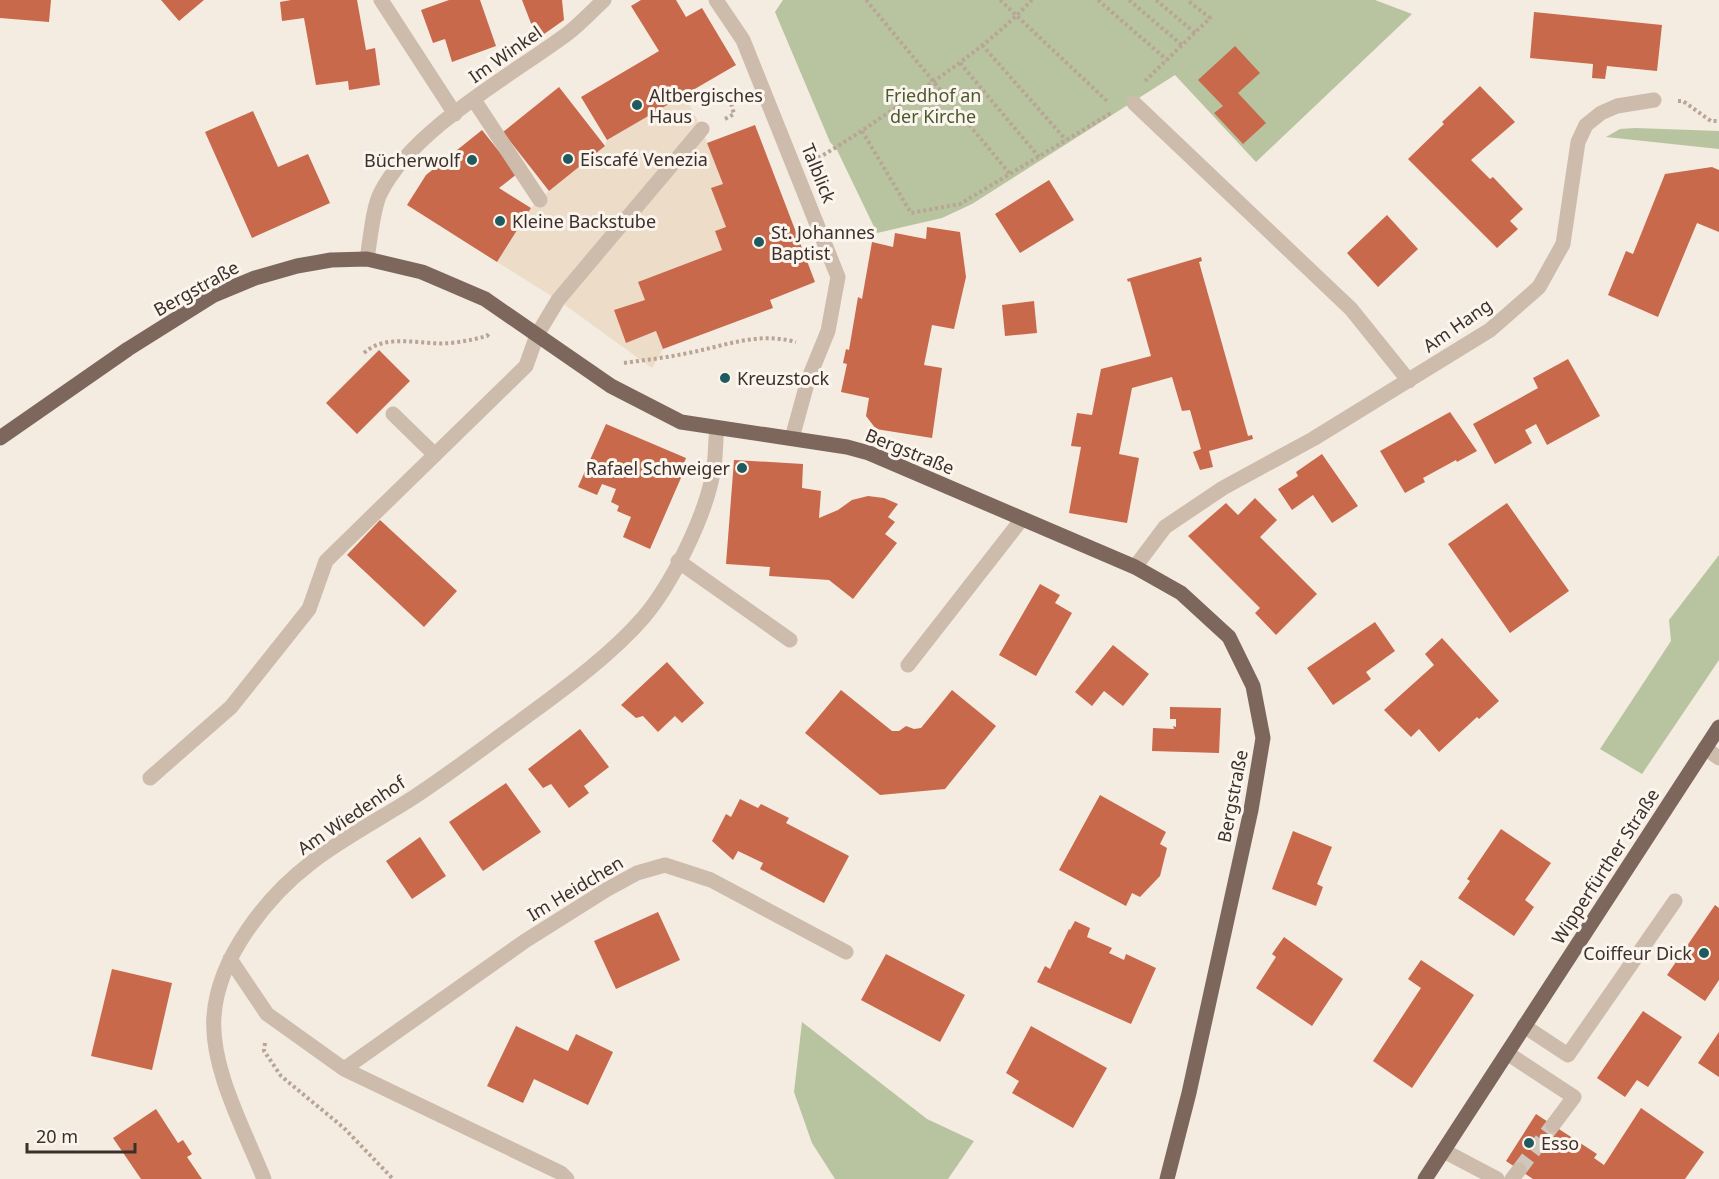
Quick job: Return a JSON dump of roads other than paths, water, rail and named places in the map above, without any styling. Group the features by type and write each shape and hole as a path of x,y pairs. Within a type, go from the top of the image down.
{"main road":[{"name":"Bergstraße","path":"0,438 128,349 214,295 255,278 297,266 331,260 367,259 422,272 485,299 611,386 681,422 847,447 869,453 1135,567 1181,593 1229,637 1253,686 1263,738 1251,810 1190,1093 1167,1179"},
{"name":"Wipperfürther Straße","path":"1425,1179 1719,727"}],"street":[{"path":"381,0 455,114"},
{"name":"Im Winkel","path":"367,259 380,194 395,170 415,148 455,114 570,32 604,0"},
{"name":"Talblick","path":"716,0 743,40 838,277 828,331 808,380 792,438"},
{"path":"474,100 540,200"},
{"name":"Am Hang","path":"1135,567 1165,527 1223,488 1313,439 1490,330 1539,287 1563,244 1578,142 1587,125 1601,113 1617,106 1654,100"},
{"path":"1134,103 1352,309 1409,381"},
{"path":"150,778 231,707 309,609 326,561 526,366 537,335 558,300 702,129"},
{"path":"393,414 435,455"},
{"name":"Am Wiedenhof","path":"264,1179 221,1073 215,1042 214,1015 230,959 268,903 311,862 413,798 563,689 643,618 663,589 705,505 713,472 717,429"},
{"path":"908,665 1022,519"},
{"path":"678,561 790,640"},
{"path":"1705,748 1719,758"},
{"name":"Im Heidchen","path":"344,1069 525,941 637,873 665,865 711,880 846,952"},
{"path":"1524,1026 1568,1054 1675,901"},
{"path":"230,959 267,1014 344,1069 561,1173 567,1179"},
{"path":"1507,1053 1575,1097 1553,1125"},
{"path":"1444,1151 1497,1179"}],"tunnel":[{"path":"1519,1170 1553,1125"}],"place":[{"name":"Altbergisches Haus","path":"637,105"},
{"name":"Eiscafé Venezia","path":"568,159"},
{"name":"Bücherwolf","path":"472,160"},
{"name":"Kleine Backstube","path":"500,221"},
{"name":"St. Johannes Baptist","path":"759,242"},
{"name":"Kreuzstock","path":"725,378"},
{"name":"Rafael Schweiger","path":"742,468"},
{"name":"Coiffeur Dick","path":"1704,953"},
{"name":"Esso","path":"1529,1143"}],"park label":[{"name":"Friedhof an der Kirche","path":"933,106"}]}
